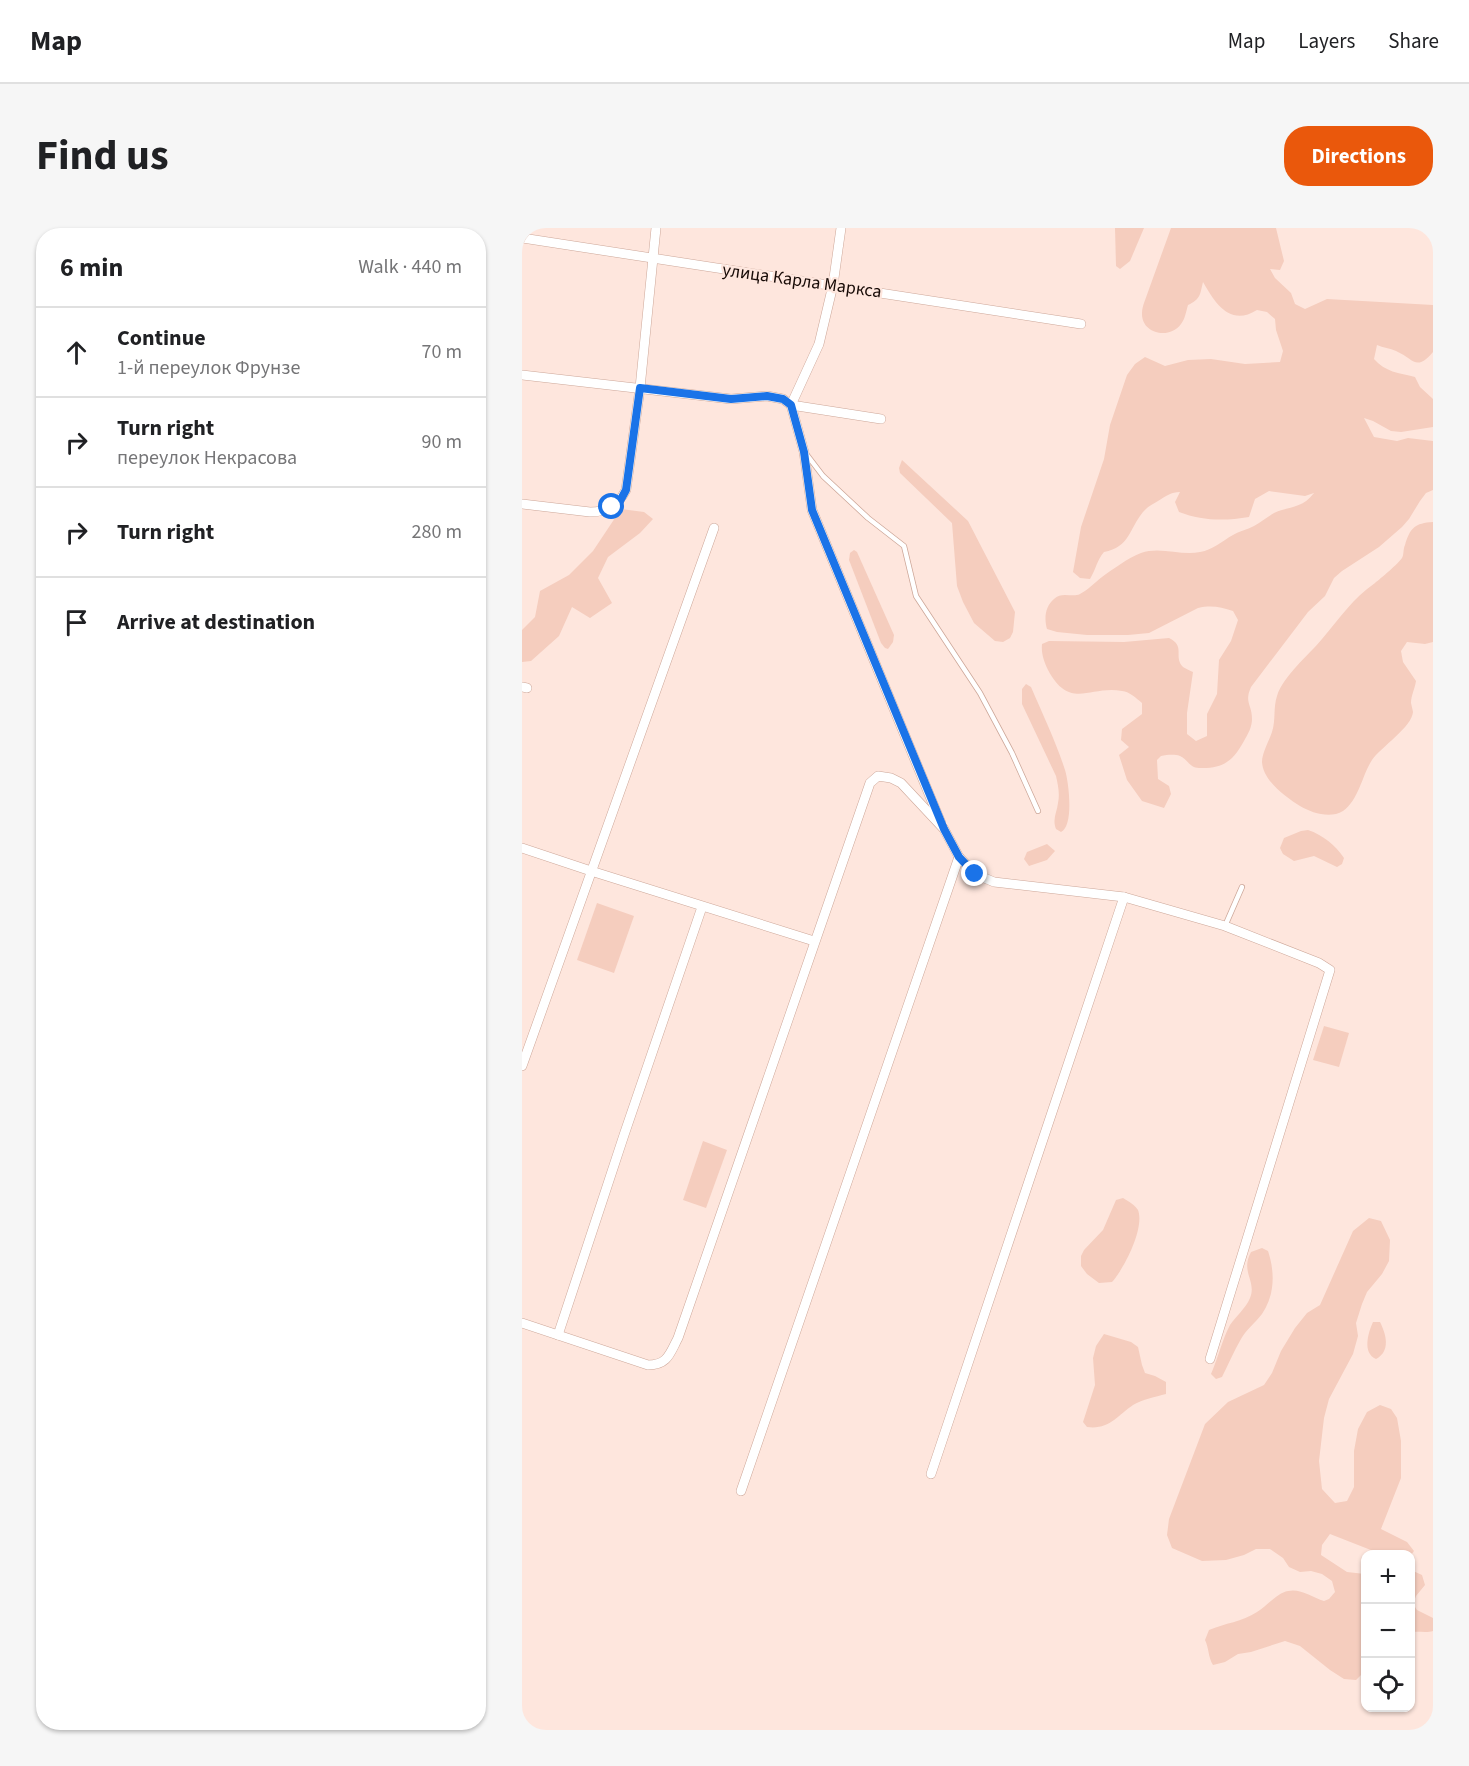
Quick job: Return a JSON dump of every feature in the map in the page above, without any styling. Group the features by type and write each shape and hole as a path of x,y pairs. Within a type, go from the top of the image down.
{"street":[{"path":"522,504 600,512 620,501 626,490 640,388 656,228"},
{"path":"841,228 833,285 819,344 791,405 804,452 812,510 944,829 959,857 975,874 994,882 1124,897 1225,926 1319,963 1330,970 1210,1359"},
{"name":"улица Карла Маркса","path":"522,238 1081,324"},
{"path":"522,375 731,399 767,396 783,399 791,405 881,419"},
{"path":"522,1066 714,528"},
{"path":"522,1323 648,1365 658,1365 666,1359 678,1338 870,783 878,776 891,778 901,783 944,829"},
{"path":"522,848 814,941"},
{"path":"741,1491 959,857"},
{"path":"930,1474 1124,897"},
{"path":"558,1335 702,907"},
{"path":"522,1028 533,1032"}],"lane":[{"path":"804,452 824,476 867,518 904,546 916,596 980,693 1012,753 1038,811"},
{"path":"1225,926 1242,887"}],"shaded area":[{"path":"1115,228 1144,228 1130,261 1120,269 1116,266"},
{"path":"1171,228 1276,228 1284,261 1280,270 1270,269 1275,278 1291,293 1295,304 1305,309 1327,299 1433,305 1433,352 1427,358 1419,363 1415,362 1396,351 1377,345 1374,359 1388,369 1415,377 1420,387 1433,399 1433,427 1401,432 1391,431 1364,418 1374,437 1397,441 1408,438 1433,441 1433,490 1426,493 1402,527 1379,547 1334,578 1325,596 1308,612 1251,687 1248,697 1252,714 1251,725 1240,748 1231,759 1221,765 1207,768 1193,767 1178,755 1161,756 1157,760 1158,779 1169,786 1171,794 1164,808 1142,801 1127,780 1119,755 1129,747 1121,740 1122,729 1142,714 1142,703 1122,691 1111,690 1081,694 1064,690 1048,670 1043,657 1042,644 1049,641 1124,642 1169,638 1174,641 1177,644 1180,663 1193,672 1187,713 1187,734 1196,741 1207,736 1207,714 1217,694 1219,660 1231,641 1238,620 1233,611 1203,607 1149,633 1087,635 1047,629 1047,609 1060,595 1077,595 1083,592 1136,555 1156,550 1185,553 1205,551 1274,513 1300,505 1314,493 1305,496 1269,491 1255,499 1249,517 1222,520 1205,519 1179,512 1175,502 1180,492 1171,494 1145,510 1124,542 1113,550 1104,552 1090,579 1080,578 1073,572 1081,527 1104,459 1110,425 1127,375 1135,364 1145,357 1165,366 1188,360 1211,359 1245,364 1280,362 1283,351 1275,319 1267,312 1257,310 1247,315 1231,314 1218,305 1203,282 1199,296 1188,305 1184,320 1176,329 1164,333 1151,330 1146,326 1143,320 1143,306"},
{"path":"902,460 968,521 1015,612 1013,632 1010,638 1003,642 995,641 974,623 957,586 952,523 900,473"},
{"path":"621,509 644,512 653,519 640,533 608,557 598,578 612,603 590,618 572,607 559,636 531,661 522,662 522,630 535,617 540,591 569,575 593,551"},
{"path":"1433,522 1433,642 1425,644 1407,642 1401,651 1403,662 1416,681 1411,700 1413,712 1411,718 1372,760 1357,794 1343,811 1332,815 1310,811 1282,793 1266,776 1263,769 1262,758 1271,736 1280,688 1290,673 1353,602 1403,557 1404,547 1411,531 1418,525"},
{"path":"854,550 857,552 894,635 893,642 888,649 881,643 849,560 850,553"},
{"path":"1026,684 1031,687 1067,776 1069,813 1068,822 1061,832 1056,829 1054,822 1059,796 1056,776 1022,704 1022,689"},
{"path":"1308,830 1333,845 1344,858 1342,864 1337,867 1314,856 1294,861 1283,854 1280,848 1284,838"},
{"path":"1047,844 1055,851 1047,860 1029,866 1024,859 1027,852"},
{"path":"597,903 634,916 614,973 577,960"},
{"path":"1324,1026 1349,1033 1339,1067 1313,1060"},
{"path":"703,1141 727,1150 706,1208 683,1200"},
{"path":"1123,1198 1138,1210 1139,1227 1132,1248 1112,1282 1099,1283 1081,1266 1081,1256 1103,1230 1116,1200"},
{"path":"1369,1218 1381,1221 1390,1240 1389,1261 1382,1274 1367,1292 1356,1323 1358,1336 1353,1354 1329,1399 1324,1418 1319,1461 1322,1489 1335,1503 1347,1501 1354,1487 1354,1451 1358,1429 1367,1412 1380,1405 1391,1409 1397,1418 1401,1441 1401,1478 1381,1529 1407,1542 1413,1550 1371,1550 1330,1534 1322,1545 1321,1555 1347,1572 1361,1574 1361,1675 1356,1680 1344,1679 1300,1646 1285,1641 1238,1654 1225,1662 1213,1665 1205,1640 1209,1630 1251,1615 1284,1592 1293,1590 1324,1601 1335,1592 1332,1581 1322,1574 1311,1571 1300,1572 1289,1567 1283,1558 1270,1549 1256,1549 1226,1560 1202,1561 1172,1548 1167,1535 1169,1519 1205,1424 1228,1402 1264,1385 1295,1328 1307,1313 1320,1305 1353,1231"},
{"path":"1262,1248 1268,1251 1272,1267 1269,1299 1262,1314 1241,1339 1222,1377 1216,1379 1211,1374 1225,1337 1230,1325 1246,1305 1252,1292 1248,1259 1251,1252"},
{"path":"1373,1322 1380,1322 1386,1342 1384,1352 1376,1359 1368,1348 1368,1337"},
{"path":"1104,1334 1131,1342 1138,1347 1145,1373 1166,1382 1166,1394 1133,1405 1107,1424 1087,1427 1083,1422 1095,1385 1093,1358 1096,1346"},
{"path":"1415,1572 1422,1575 1425,1585 1415,1599"},
{"path":"1415,1607 1433,1618 1433,1631 1415,1632"}],"route":[{"path":"612,507 620,501 626,490 640,388 731,399 767,396 783,399 791,405 804,452 812,510 944,829 959,857 975,874"}]}
